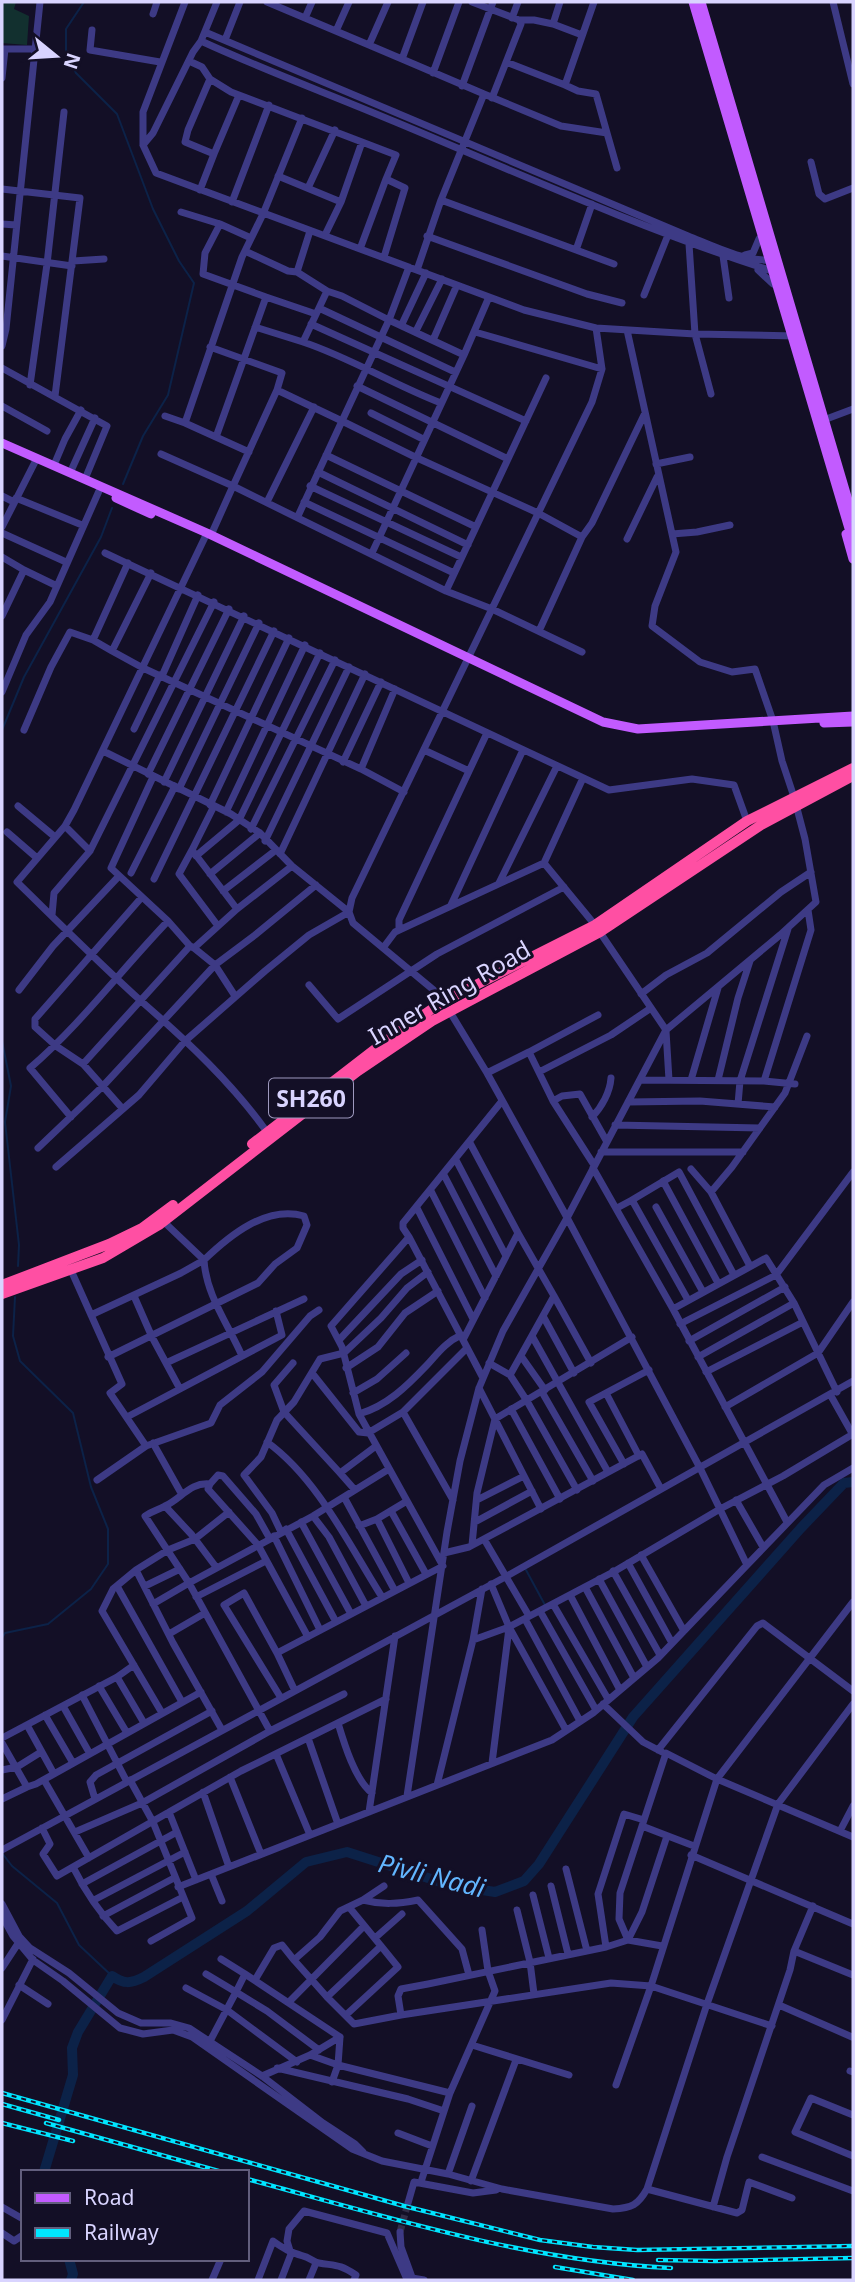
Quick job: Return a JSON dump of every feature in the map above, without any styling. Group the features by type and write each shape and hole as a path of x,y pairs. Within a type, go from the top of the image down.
{"highway":[{"name":"Inner Ring Road","path":"32,1278 103,1258 163,1222 358,1071 432,1021 597,929 795,801 853,768"},
{"name":"Inner Ring Road","path":"2,1294 142,1228 383,1043 442,1002 597,929 747,821 853,776"},
{"name":"SH260","path":"2,1285 32,1278"}],"main road":[{"path":"691,2 853,559"},
{"path":"691,2 853,542"},
{"path":"702,2 853,505"},
{"path":"702,2 853,517"},
{"path":"2,445 99,491 120,497"},
{"path":"36,460 70,472 603,722 638,729 853,722"},
{"path":"773,723 853,716"}],"street":[{"path":"2,346 40,2"},
{"path":"153,14 157,2"},
{"path":"185,2 143,112 143,145 156,173 524,310 596,328 695,334 803,336"},
{"path":"143,145 153,133 201,41 217,2"},
{"path":"225,40 240,2"},
{"path":"305,18 312,2"},
{"path":"336,31 349,2"},
{"path":"369,45 387,2"},
{"path":"402,59 424,2"},
{"path":"433,73 459,2"},
{"path":"298,516 413,269 460,151 506,62 521,24 492,5 472,2"},
{"path":"515,19 518,2"},
{"path":"553,24 560,2"},
{"path":"565,85 594,2"},
{"path":"833,2 853,84"},
{"path":"272,3 561,127 607,133"},
{"path":"462,86 492,5"},
{"path":"515,19 553,24 582,35"},
{"path":"92,30 90,50 160,62"},
{"path":"205,32 688,236 746,259 767,265 782,263"},
{"path":"201,41 256,67 689,244 723,256 746,259 773,284"},
{"path":"2,78 3,49 35,49"},
{"path":"845,55 853,58"},
{"path":"189,61 202,67 210,79 239,95 396,155 360,249"},
{"path":"506,62 578,91 596,94 617,168"},
{"path":"210,79 188,130 186,142 214,154"},
{"path":"200,190 239,95"},
{"path":"232,202 269,105"},
{"path":"30,385 64,112"},
{"path":"185,422 245,251 302,118"},
{"path":"413,130 416,120"},
{"path":"308,188 335,130"},
{"path":"326,235 362,142"},
{"path":"811,162 820,194 825,199 853,188"},
{"path":"278,176 341,202"},
{"path":"384,257 405,188 386,180"},
{"path":"2,189 80,198 55,397"},
{"path":"441,200 614,264"},
{"path":"576,250 592,204"},
{"path":"181,212 220,224 251,238"},
{"path":"2,224 16,225"},
{"path":"220,224 205,253 203,274 266,297 317,311 455,372"},
{"path":"297,272 310,231"},
{"path":"644,295 668,235"},
{"path":"427,236 587,294 622,303"},
{"path":"746,259 753,253 760,239"},
{"path":"689,244 695,334 711,394"},
{"path":"245,251 288,271 297,272 327,291 464,355"},
{"path":"2,256 47,264 104,259"},
{"path":"723,256 729,298"},
{"path":"402,324 426,272"},
{"path":"416,331 442,279"},
{"path":"433,340 457,285"},
{"path":"303,342 327,291"},
{"path":"216,437 266,297"},
{"path":"372,553 489,297"},
{"path":"311,324 526,421"},
{"path":"255,327 327,350 441,403"},
{"path":"55,1167 139,1095 185,1041 235,996 309,935 349,912 352,898 592,401 602,369 596,328"},
{"path":"407,1796 453,1500 479,1388 503,1331 666,1030 788,929 816,902 795,801 755,669 732,672 700,662 652,626 655,606 676,552 626,330"},
{"path":"475,332 602,369"},
{"path":"211,347 282,373 277,390 233,486 65,826 17,882 165,1020 251,1109 267,1132"},
{"path":"2,368 107,426 85,479"},
{"path":"446,590 546,378"},
{"path":"357,386 508,459"},
{"path":"277,390 538,513 582,537"},
{"path":"2,407 47,431"},
{"path":"267,502 314,407"},
{"path":"811,422 828,419 853,409"},
{"path":"54,466 81,410"},
{"path":"371,413 423,439"},
{"path":"539,631 582,537 592,523 644,414"},
{"path":"165,416 185,422 249,452"},
{"path":"70,472 94,418"},
{"path":"161,454 298,516 446,590 582,652"},
{"path":"326,455 476,527"},
{"path":"656,464 690,457"},
{"path":"2,527 36,460"},
{"path":"318,472 468,545"},
{"path":"627,539 657,477"},
{"path":"310,486 461,557"},
{"path":"2,692 26,635 50,602 99,491"},
{"path":"2,496 82,525"},
{"path":"304,502 454,573"},
{"path":"672,534 697,532 730,524"},
{"path":"2,534 66,562"},
{"path":"105,553 609,790 692,779 734,785 747,821"},
{"path":"2,557 57,586"},
{"path":"93,640 128,563"},
{"path":"2,616 24,570"},
{"path":"112,651 151,573"},
{"path":"134,729 198,595"},
{"path":"52,915 54,894 90,851 214,602"},
{"path":"229,610 111,868 192,947 215,965 235,996"},
{"path":"164,782 244,617"},
{"path":"131,873 221,704 259,624"},
{"path":"154,879 274,631"},
{"path":"24,730 51,667 70,632 93,640 143,668 361,769 404,792"},
{"path":"218,926 179,874 194,853 212,805 289,638"},
{"path":"226,812 305,645"},
{"path":"194,853 239,820 320,653"},
{"path":"251,829 335,660"},
{"path":"210,874 262,837 312,746 349,667"},
{"path":"223,891 278,852 365,674"},
{"path":"343,762 381,682"},
{"path":"361,769 395,689"},
{"path":"399,930 399,920 487,733"},
{"path":"424,750 469,771"},
{"path":"451,905 523,750"},
{"path":"103,751 239,820 349,912 353,923 436,992 487,1073 567,1217 700,1468 747,1564"},
{"path":"499,883 558,766"},
{"path":"383,948 399,930 544,863 583,778"},
{"path":"18,806 55,837"},
{"path":"65,826 90,851"},
{"path":"7,832 37,858"},
{"path":"194,853 237,909"},
{"path":"544,863 597,929 666,1030 669,1080"},
{"path":"83,1064 192,947 292,866"},
{"path":"641,994 666,975 706,953 781,892 811,872"},
{"path":"19,990 67,930 119,876"},
{"path":"38,1148 103,1086 215,965 316,885"},
{"path":"310,985 338,1019 410,971 564,887"},
{"path":"122,1108 83,1064 56,1046 35,1027 35,1019 142,897"},
{"path":"764,1081 811,930 808,910"},
{"path":"71,1117 30,1068 56,1046 118,977 127,963 168,921"},
{"path":"738,1104 740,1081 788,929"},
{"path":"718,1080 750,960"},
{"path":"691,1080 718,987"},
{"path":"539,1072 611,1035 651,1008"},
{"path":"487,1073 598,1015"},
{"path":"711,1192 792,1083 807,1036"},
{"path":"529,1052 553,1101 593,1166 673,1309 787,1522"},
{"path":"592,1116 599,1110 611,1086 611,1078"},
{"path":"640,1080 792,1083"},
{"path":"553,1101 562,1096 580,1094 607,1142"},
{"path":"482,1378 403,1228 404,1223 502,1101"},
{"path":"628,1102 700,1101 775,1107"},
{"path":"615,1125 760,1128"},
{"path":"470,1143 591,1363"},
{"path":"601,1152 743,1152"},
{"path":"456,1160 506,1256"},
{"path":"691,1169 711,1192 751,1266"},
{"path":"617,1209 679,1172 734,1275"},
{"path":"680,1324 776,1275 853,1172"},
{"path":"444,1175 496,1276"},
{"path":"663,1181 718,1283"},
{"path":"431,1191 485,1298"},
{"path":"632,1200 688,1300"},
{"path":"656,1207 703,1292"},
{"path":"416,1208 473,1319"},
{"path":"91,1315 204,1260 233,1234 268,1217 292,1213 304,1216 307,1225 297,1248 275,1264 258,1283 108,1357"},
{"path":"163,1222 204,1260 207,1284 242,1356"},
{"path":"359,1414 372,1410 399,1393 449,1341 462,1338 518,1233"},
{"path":"409,1237 331,1326 344,1353 359,1414 443,1566"},
{"path":"473,1640 509,1628 613,1572 853,1435 794,1303 766,1258 673,1309"},
{"path":"339,1340 401,1274 422,1260"},
{"path":"70,1268 122,1384 110,1393 149,1444 181,1493"},
{"path":"320,1630 278,1534 272,1513 244,1475 261,1457 277,1420 294,1402 320,1359 344,1353 381,1318 407,1288 428,1272"},
{"path":"689,1341 785,1287"},
{"path":"346,1368 378,1347 405,1313 438,1291"},
{"path":"134,1296 180,1389"},
{"path":"510,1375 554,1296"},
{"path":"166,1363 304,1299"},
{"path":"725,1407 818,1353 853,1302"},
{"path":"698,1357 794,1303"},
{"path":"97,1479 149,1444 211,1423 220,1405 262,1372 310,1316 319,1310"},
{"path":"127,1417 282,1335 276,1311"},
{"path":"543,1316 574,1373"},
{"path":"706,1373 803,1322"},
{"path":"532,1336 608,1472"},
{"path":"472,1545 477,1500 495,1419 632,1337"},
{"path":"312,1373 359,1432 368,1433 403,1412 467,1348"},
{"path":"353,1393 377,1379 406,1353"},
{"path":"521,1356 544,1391 593,1481"},
{"path":"293,1363 274,1385 284,1412 355,1490"},
{"path":"489,1363 510,1375 577,1490"},
{"path":"624,1464 589,1402 649,1370"},
{"path":"3,1849 506,1577 853,1381"},
{"path":"479,1388 541,1509"},
{"path":"606,1393 639,1456"},
{"path":"511,1409 560,1499"},
{"path":"403,1412 453,1500"},
{"path":"267,1442 288,1457 319,1495 382,1597"},
{"path":"340,1473 376,1446"},
{"path":"444,1553 484,1539 642,1454 661,1489"},
{"path":"178,1887 552,1740 596,1710 660,1656 824,1485 853,1468"},
{"path":"153,1604 313,1516 389,1469"},
{"path":"307,1637 258,1545 208,1489 218,1475 223,1476 256,1514 278,1534 336,1622"},
{"path":"477,1500 524,1476"},
{"path":"210,1483 200,1483 145,1516 189,1583 270,1731"},
{"path":"475,1522 532,1491"},
{"path":"344,1497 395,1591"},
{"path":"736,1500 763,1546"},
{"path":"359,1526 377,1520 407,1501"},
{"path":"165,1506 216,1567"},
{"path":"391,1511 426,1574"},
{"path":"162,1713 102,1611 113,1589 136,1570 168,1550 195,1539 229,1512"},
{"path":"313,1516 329,1537 366,1606"},
{"path":"377,1520 409,1583"},
{"path":"301,1522 351,1614"},
{"path":"484,1539 580,1721"},
{"path":"641,1555 684,1630"},
{"path":"196,1597 266,1561"},
{"path":"628,1563 672,1643"},
{"path":"277,1653 443,1566"},
{"path":"145,1586 180,1569"},
{"path":"136,1570 222,1730"},
{"path":"613,1572 660,1656"},
{"path":"599,1579 647,1667"},
{"path":"491,1584 509,1628 566,1730"},
{"path":"117,1586 182,1702"},
{"path":"585,1587 634,1678"},
{"path":"437,1785 473,1640 482,1589"},
{"path":"282,1698 225,1605 244,1593 295,1691"},
{"path":"569,1595 620,1689"},
{"path":"616,2085 651,1986 717,1779 853,1602"},
{"path":"553,1604 605,1702 616,1718 643,1742 717,1779 853,1837"},
{"path":"540,1611 596,1710"},
{"path":"169,1634 205,1613"},
{"path":"628,1940 619,1919 620,1893 643,1823 662,1751 757,1626 763,1623 853,1691"},
{"path":"492,1763 509,1628"},
{"path":"369,1812 396,1636"},
{"path":"27,1787 2,1740 134,1665"},
{"path":"117,1677 144,1723"},
{"path":"99,1686 127,1733"},
{"path":"2,1799 44,1780 201,1692"},
{"path":"75,1832 142,1803 270,1731 344,1694"},
{"path":"82,1695 116,1762 153,1822 192,1918 151,1941"},
{"path":"42,1828 50,1844 43,1854 57,1876 230,1777 386,1699"},
{"path":"2,1916 34,1956 113,2022 134,2033 178,2031 209,2044 342,2143 382,2161 425,2168 502,2189 613,2209 629,2208 639,2203 647,2189 707,2004 778,1804 853,1703"},
{"path":"63,1706 90,1754"},
{"path":"95,1800 91,1779 116,1762 212,1712"},
{"path":"45,1715 73,1763"},
{"path":"338,1723 356,1771 367,1790 372,1793"},
{"path":"27,1725 54,1774"},
{"path":"308,1738 338,1824"},
{"path":"2,1770 16,1767 41,1752"},
{"path":"276,1754 310,1835"},
{"path":"230,1777 261,1854"},
{"path":"44,1780 89,1858"},
{"path":"203,1792 229,1867"},
{"path":"840,1831 853,1807"},
{"path":"169,1812 196,1880"},
{"path":"606,1947 598,1894 624,1814 667,1836 694,1846"},
{"path":"82,1884 177,1832"},
{"path":"628,1940 642,1912 667,1836"},
{"path":"94,1900 185,1852"},
{"path":"691,1855 853,1924"},
{"path":"73,1867 86,1893 117,1931 183,1897"},
{"path":"566,1869 587,1951"},
{"path":"211,1874 222,1901"},
{"path":"103,1916 174,1878"},
{"path":"294,1960 320,1937 341,1911 384,1886"},
{"path":"551,1886 568,1954"},
{"path":"533,1895 549,1958"},
{"path":"363,1900 378,1904 400,1904 418,1900 462,1950 469,1975"},
{"path":"2,1904 20,1941"},
{"path":"713,2207 794,1951 813,1906"},
{"path":"346,2015 398,1967 348,1907"},
{"path":"517,1910 530,1962 534,1994"},
{"path":"375,1938 402,1914"},
{"path":"289,2002 364,1926"},
{"path":"421,2182 450,2093 495,1991 488,1971 482,1930"},
{"path":"401,2015 398,1996 401,1989 606,1947 628,1940 662,1947"},
{"path":"2,1968 20,1941"},
{"path":"255,1980 274,1948 282,1945 354,2024 611,1983 651,1986 772,2026"},
{"path":"327,1997 381,1946"},
{"path":"794,1951 853,1975"},
{"path":"34,1956 78,1979 118,2012 141,2023 164,2022 179,2025 262,2076 281,2095"},
{"path":"2,2020 34,1956"},
{"path":"221,1959 340,2037"},
{"path":"206,1974 267,2011 319,2050"},
{"path":"209,2044 245,1974"},
{"path":"19,1985 48,2004"},
{"path":"187,1988 227,2010 297,2062"},
{"path":"779,2005 853,2036"},
{"path":"262,2076 297,2062 340,2037"},
{"path":"332,2082 338,2066 340,2037"},
{"path":"472,2045 569,2074"},
{"path":"310,2055 338,2066 450,2093"},
{"path":"471,2181 516,2060"},
{"path":"277,2068 408,2099 444,2111"},
{"path":"853,2115 811,2098 795,2132 853,2156"},
{"path":"448,2174 472,2106"},
{"path":"398,2133 432,2146"},
{"path":"762,2157 853,2190"},
{"path":"408,2203 414,2182 473,2193 502,2189"},
{"path":"647,2189 737,2213 742,2210 749,2182 792,2198"},
{"path":"2,2207 21,2219"},
{"path":"281,2280 291,2254 287,2241 289,2229 304,2211 387,2233 406,2277 424,2280"},
{"path":"400,2232 401,2247 413,2279"},
{"path":"2,2234 14,2241 21,2236"},
{"path":"258,2280 273,2241 291,2254 306,2256 316,2263 333,2263 345,2268 356,2276 354,2280"},
{"path":"212,2280 220,2261"},
{"path":"309,2280 316,2263"}],"green space":[{"path":"2,2 16,2 14,9 29,16 27,45 2,43"}],"waterway":[{"path":"84,2 66,29 66,50 76,73 117,114 153,209 179,261 194,283 168,395 143,436 123,484"},
{"path":"2,730 24,677 101,537 112,508"},
{"path":"2,1041 11,1086 5,1122 19,1245 18,1266"},
{"path":"2,1638 5,1633 48,1624 91,1589 108,1564 108,1529 91,1487 73,1413 20,1361 13,1336 15,1297"},
{"name":"Pivli Nadi","path":"45,2170 73,2075 72,2048 78,2032 112,1976 127,1982 144,1977 247,1911 306,1862 347,1852 450,1885 495,1892 524,1881 539,1864 633,1717 801,1528 844,1483 853,1482"},
{"path":"526,1570 545,1605"},
{"path":"2,1853 12,1866 57,1903 79,1945 112,1976"},
{"name":"Pivli Nadi","path":"70,2261 73,2274 71,2280"}],"tunnel":[{"path":"400,2232 408,2203"}],"railway":[{"path":"696,2 853,533"},
{"path":"2,2093 404,2206 540,2240 637,2250 853,2246"},
{"path":"2,2104 59,2120"},
{"path":"2,2123 73,2141"},
{"path":"46,2123 215,2170"},
{"path":"248,2179 404,2222 510,2247 617,2264 671,2268"},
{"path":"658,2260 853,2258"},
{"path":"555,2267 633,2280"}]}
